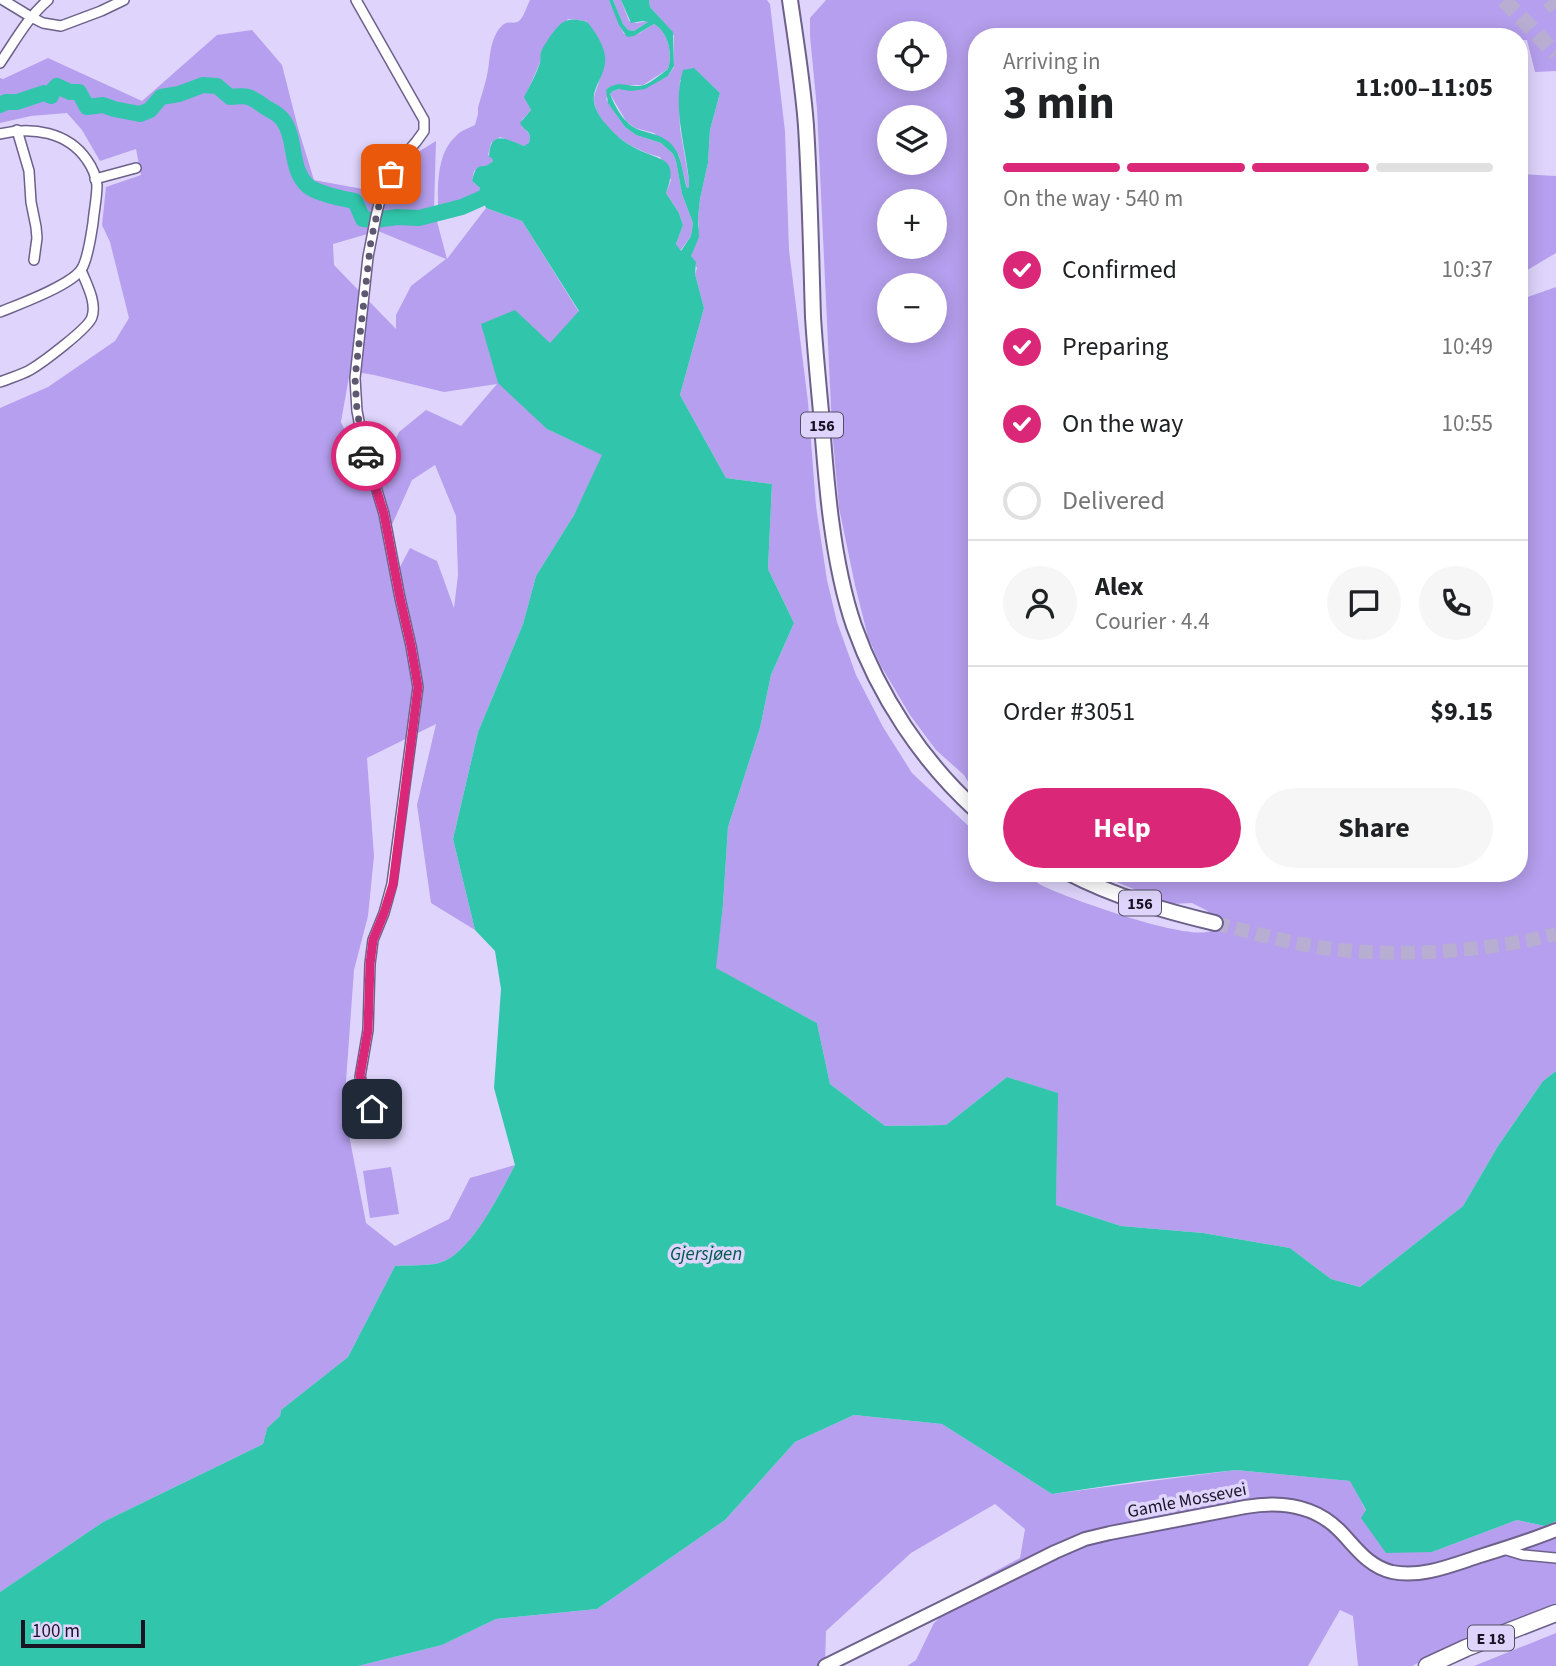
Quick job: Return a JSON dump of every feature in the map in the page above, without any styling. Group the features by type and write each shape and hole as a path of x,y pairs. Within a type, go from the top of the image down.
{"highway":[{"name":"E 18","path":"1426,1666 1556,1613"},
{"name":"E 18","path":"1443,1666 1556,1620"}],"main road":[{"name":"156","path":"790,0 806,126 814,321 823,442 842,581 854,626 888,699 925,755 968,802"},
{"name":"156","path":"1088,882 1150,906 1215,923"},
{"name":"Gamle Mossevei","path":"825,1666 1085,1539 1245,1507 1280,1504 1298,1506 1317,1513 1339,1530 1367,1560 1391,1572 1425,1572 1556,1530"}],"street":[{"path":"3,0 31,18 61,26 124,0"},
{"path":"0,63 38,8 48,0"},
{"path":"356,0 424,120 424,131 401,159 383,188 368,257 355,378 357,411 364,447 384,514 418,687 393,884 373,940 370,964 368,1030 360,1076 372,1109"},
{"path":"0,134 17,130 41,131 73,145 87,160 97,186 90,243 81,270 44,294 0,312"},
{"path":"17,130 29,171 37,238 34,260"},
{"path":"96,179 136,168"},
{"path":"0,382 28,371 47,359 91,319 92,299 81,270"},
{"path":"1503,1549 1523,1555 1556,1558"}],"shaded area":[{"path":"530,0 609,0 624,34 638,34 654,24 663,32 669,50 668,69 643,85 614,85 606,99 625,127 636,135 661,143 673,154 682,194 693,223 691,236 680,251 676,244 683,225 666,193 671,180 660,157 617,136 604,123 595,108 594,97 600,74 586,21 568,19 541,51 541,60 525,97 531,110 522,120 522,127 530,136 529,144 524,146 500,137 491,143 488,155 493,157 493,161 474,171 472,181 480,188 479,196 487,196 479,201 438,210 438,181 442,161 449,143 462,131 475,125 495,37 504,24 520,20"},
{"path":"613,0 621,0 629,21 648,22 634,31 628,30"},
{"path":"649,0 767,0 770,4 785,131 789,250 808,402 816,506 827,580 837,622 856,675 883,727 912,773 968,826 968,882 1038,882 1077,900 1131,918 1184,931 1203,932 1214,929 1217,919 1206,910 1192,903 1171,904 1116,882 1528,882 1528,297 1556,287 1556,1071 1543,1081 1498,1146 1463,1206 1360,1287 1331,1279 1290,1248 1203,1233 1121,1226 1056,1205 1057,1093 1007,1077 946,1125 885,1126 830,1084 817,1023 715,968 723,905 728,827 760,728 771,675 794,623 768,569 772,484 726,478 680,395 704,308 695,274 697,268 691,256 699,226 710,130 720,93 704,78 680,80 680,129 689,180 687,188 679,156 654,133 635,128 626,121 610,94 619,89 641,89 668,76 674,67 674,36 650,7"},
{"path":"826,0 1556,0 1556,71 1535,72 1528,44 1528,28 968,28 968,782 936,750 910,715 881,666 868,637 855,585 839,508 832,429 817,109 810,18"},
{"path":"252,30 282,65 314,180 385,191 393,179 405,183 411,173 402,162 436,141 434,210 447,259 486,208 522,221 579,312 550,344 547,429 603,455 574,515 536,576 523,624 478,732 453,839 475,930 431,903 417,805 436,724 367,758 374,856 368,916 354,970 344,1109 366,1223 395,1246 449,1219 470,1178 515,1165 483,1221 462,1248 439,1263 395,1266 348,1357 281,1410 280,1416 267,1428 263,1444 103,1522 0,1592 0,408 48,387 115,341 129,318 110,242 102,225 106,187 141,175 136,149 100,161 82,130 67,113 31,116 0,123 0,78 48,58 142,101 217,35","holes":["378,231 446,259 411,286 396,315 396,329 334,265 333,244","350,371 444,392 497,384 461,426 426,410 399,432 373,491 341,422","435,465 456,516 458,575 454,608 437,561 410,548 393,580 391,527 412,480"]},
{"path":"1528,174 1556,176 1556,253 1528,270"},
{"path":"391,1167 399,1214 370,1218 363,1171"},
{"path":"854,1415 942,1424 1052,1494 1236,1470 1351,1481 1366,1511 1432,1552 1517,1520 1545,1526 1556,1521 1556,1603 1412,1666 1358,1666 1353,1616 1340,1610 1308,1666 907,1666 916,1660 934,1623 979,1580 1020,1558 1025,1529 995,1504 911,1553 826,1631 825,1666 358,1666 442,1645 496,1619 597,1609 725,1520 795,1442"},
{"path":"1556,1633 1556,1666 1474,1666"}],"water":[{"name":"Gjersjøen","path":"609,0 613,0 628,30 634,31 648,22 631,23 621,0 649,0 650,7 673,32 674,66 668,76 645,89 619,89 610,94 619,111 632,126 663,138 673,146 679,157 687,188 689,180 679,111 683,70 694,68 720,93 710,130 708,163 698,218 699,237 691,256 696,262 695,274 704,308 680,395 726,478 772,484 768,569 794,623 771,675 760,728 728,827 716,968 817,1023 830,1084 885,1126 946,1125 1007,1077 1058,1093 1056,1205 1121,1226 1203,1233 1290,1248 1331,1279 1360,1287 1463,1206 1498,1146 1543,1081 1556,1071 1556,1521 1545,1526 1517,1520 1432,1552 1386,1553 1361,1518 1366,1510 1350,1481 1236,1470 1052,1494 942,1424 854,1415 795,1442 725,1520 597,1609 496,1619 442,1645 358,1666 0,1666 0,1592 103,1522 263,1444 267,1428 280,1416 281,1410 348,1357 395,1266 439,1263 462,1248 483,1221 515,1165 494,1088 501,989 495,951 475,930 453,839 478,732 523,624 536,576 574,515 602,455 547,429 498,383 481,324 515,310 550,343 579,311 522,221 486,208 483,199 487,196 478,196 480,188 472,181 478,167 493,161 489,157 490,148 496,140 505,139 524,146 529,143 529,133 520,123 531,110 524,97 540,63 542,50 561,24 573,19 584,21 596,34 605,56 603,73 594,94 597,111 607,126 623,141 661,159 669,167 671,173 666,193 683,225 676,244 681,251 691,236 693,223 682,194 673,154 661,143 636,135 625,127 608,103 606,90 620,84 644,85 668,69 668,44 663,32 654,24 634,36 627,37"}],"waterway":[{"path":"0,105 44,93 51,96 57,86 70,92 79,92 87,107 103,105 140,114 150,110 161,97 203,85 217,86 230,97 249,97 279,116 290,136 295,163 302,179 317,191 355,201 363,219 419,218 462,207 487,196"}],"tunnel":[{"path":"1504,0 1556,54"},
{"path":"1549,0 1556,8"},
{"path":"1215,923 1316,947 1387,953 1472,949 1556,934"}],"way so far":[{"path":"366,456 357,411 355,378 371,240 383,188 391,174"}],"route":[{"path":"366,456 384,514 418,687 393,884 373,940 370,964 368,1030 360,1076 372,1109"}]}
